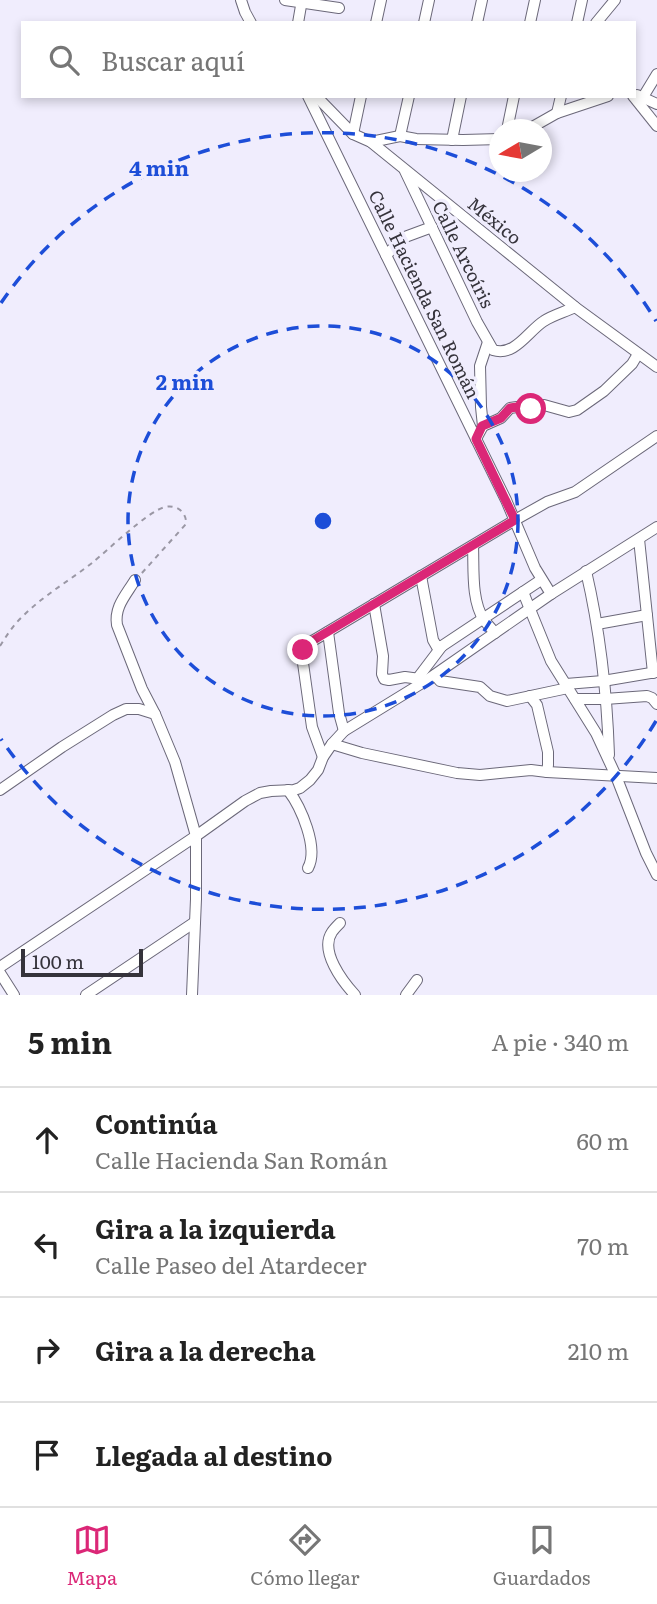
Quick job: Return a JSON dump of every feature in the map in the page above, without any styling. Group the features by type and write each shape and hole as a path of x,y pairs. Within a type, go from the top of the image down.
{"street":[{"path":"241,0 250,21"},
{"path":"285,0 339,8"},
{"path":"376,21 381,0"},
{"path":"424,21 429,0"},
{"path":"477,21 482,0"},
{"path":"530,21 535,0"},
{"path":"577,21 582,0"},
{"path":"598,21 615,0"},
{"path":"298,21 302,1"},
{"path":"637,96 657,74"},
{"path":"637,96 657,104"},
{"path":"637,96 657,127"},
{"name":"Calle Hacienda San Román","path":"309,98 515,520 541,580 551,594"},
{"name":"México","path":"318,98 353,134 371,142 575,307 657,367"},
{"path":"353,134 361,98"},
{"path":"400,136 409,98"},
{"path":"452,140 461,98"},
{"path":"509,119 514,98"},
{"path":"557,113 561,98"},
{"path":"546,119 602,98"},
{"path":"371,142 400,136 416,139 489,139"},
{"name":"Calle Arcoíris","path":"403,168 488,342 496,352 516,346 545,320 575,307"},
{"path":"386,255 405,237 432,227"},
{"path":"476,439 482,426 480,366 488,342"},
{"path":"482,426 501,418 510,408 531,409 544,405 569,412 577,410 604,391 632,364 638,354"},
{"path":"323,757 312,727 303,650 307,644 515,520 547,502 575,492 657,436"},
{"path":"0,967 245,801 260,793 300,788 318,770 323,757 344,731 657,527"},
{"path":"374,604 384,679 427,678 480,687 490,696 507,701 567,686 655,672 639,539"},
{"path":"473,546 476,594 483,618 495,633"},
{"path":"586,571 597,624 609,761"},
{"path":"421,576 433,640 438,647 442,646"},
{"path":"135,580 118,607 115,616 117,625 175,762 196,836 192,995"},
{"path":"427,678 442,646 541,580"},
{"path":"523,592 551,661 596,733 657,875"},
{"path":"597,624 648,615"},
{"path":"328,632 344,731"},
{"path":"530,696 537,705 548,752 547,772"},
{"path":"575,699 647,696 657,704"},
{"path":"0,790 113,715 126,709 139,709 155,714"},
{"path":"332,744 457,773 480,775 531,769 657,778"},
{"path":"288,790 297,802 307,827 311,854 311,862 307,868"},
{"path":"86,995 195,922"},
{"path":"340,923 330,934 328,946 342,980 355,995"},
{"path":"0,973 14,995"},
{"path":"406,995 417,980"}],"path":[{"path":"0,646 20,618 37,603 144,520 166,507 183,512 186,524 135,580"}],"route":[{"path":"303,650 307,644 515,520 476,439 482,426 501,418 510,408 531,409"}]}
